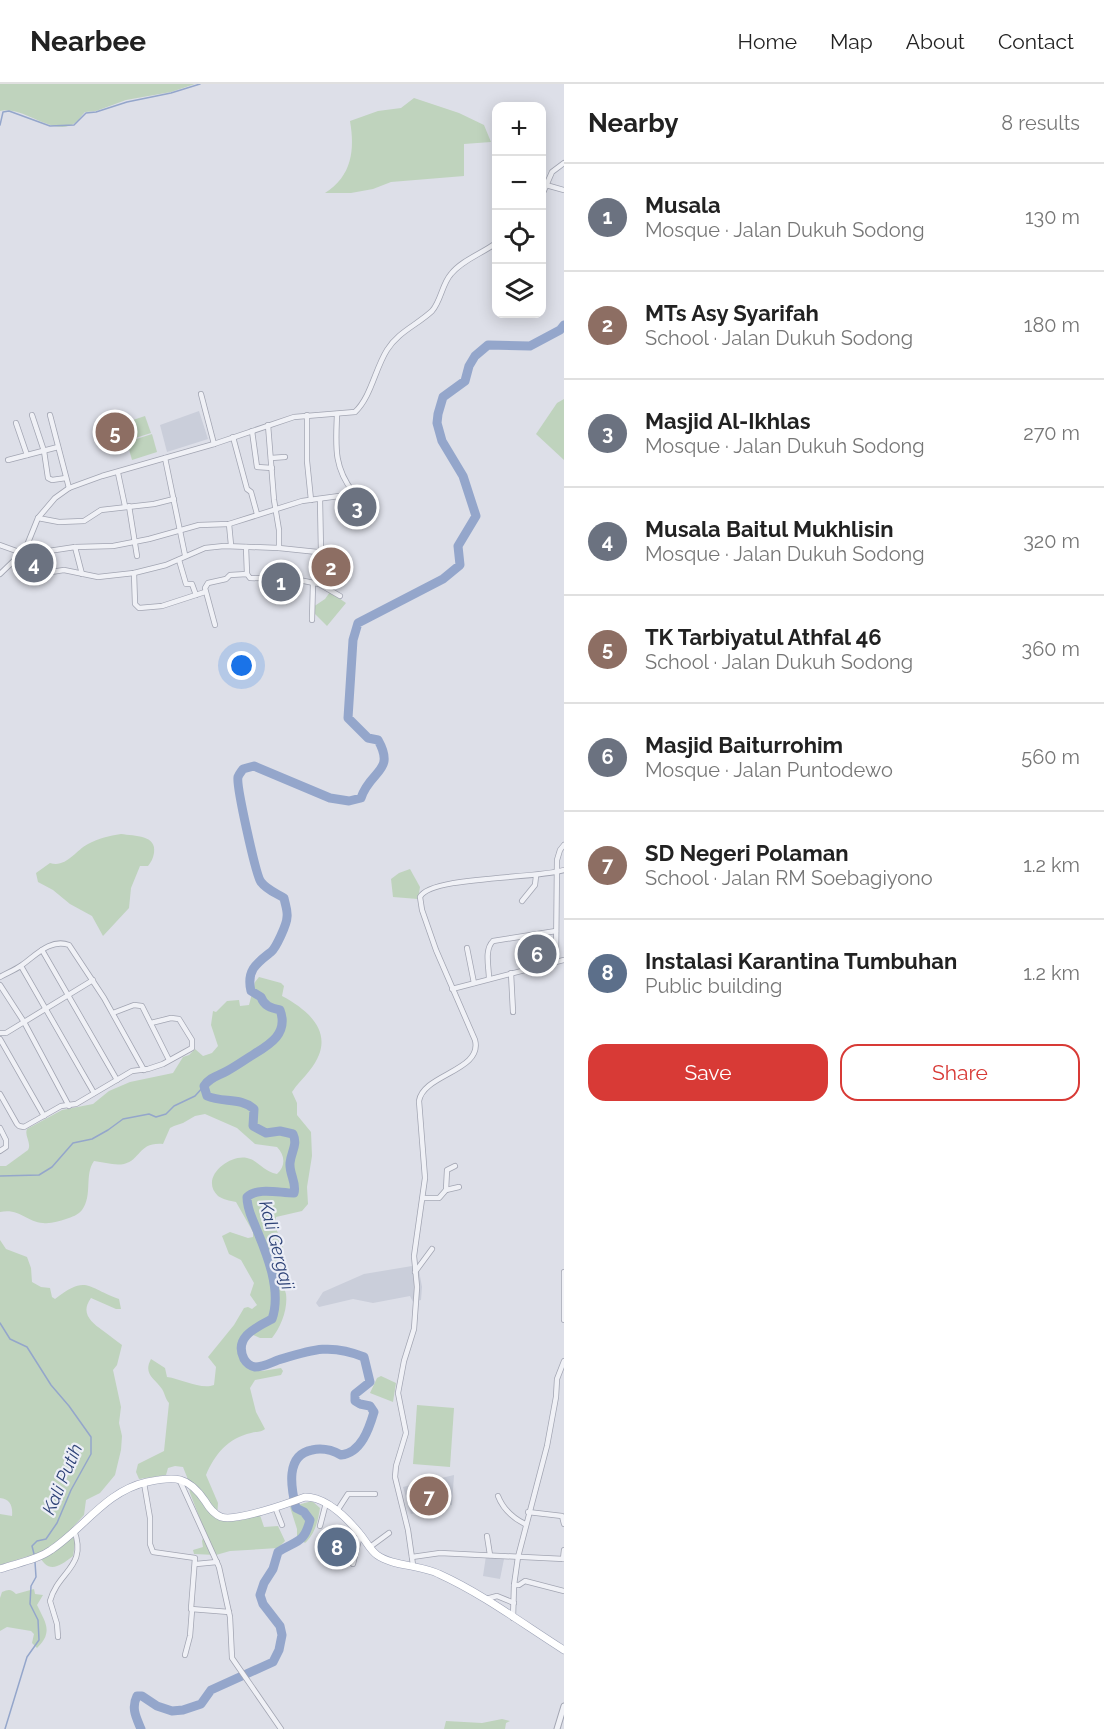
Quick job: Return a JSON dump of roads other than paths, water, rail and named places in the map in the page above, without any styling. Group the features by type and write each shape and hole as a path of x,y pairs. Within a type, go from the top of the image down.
{"main road":[{"path":"0,1569 46,1553 107,1501 127,1489 144,1483 179,1479 194,1486 212,1510 225,1518 237,1518 311,1497 326,1503 337,1511 374,1552 386,1560 436,1572 486,1599 564,1650"}],"street":[{"path":"564,163 555,168 546,185 564,190"},
{"path":"0,574 21,555 38,518 60,494 69,488 294,417 357,411 391,344 407,328 432,311 447,279 455,269 492,246"},
{"path":"201,394 214,444"},
{"path":"337,414 336,456 342,477 369,510"},
{"path":"32,415 44,451 48,478 52,480 66,478"},
{"path":"307,415 307,461 311,500"},
{"path":"50,416 69,488"},
{"path":"16,423 27,455"},
{"path":"268,425 279,548"},
{"path":"252,430 257,467 272,468"},
{"path":"233,437 247,489 251,492 257,514"},
{"path":"8,460 58,447"},
{"path":"271,458 285,457"},
{"path":"165,458 185,555"},
{"path":"117,472 127,506 136,556"},
{"path":"0,545 21,555 75,547 114,546 199,525 229,524 311,500 354,494"},
{"path":"312,620 320,553 320,499"},
{"path":"38,518 59,522 84,521 100,510 174,500"},
{"path":"229,524 231,545"},
{"path":"21,555 26,566 34,570 51,572 64,570 98,577 134,573 179,560 185,555 205,548 231,545 327,554"},
{"path":"75,547 82,574"},
{"path":"246,548 247,574 250,578 294,579 316,583 340,596"},
{"path":"179,560 186,584 192,584 196,595"},
{"path":"134,573 135,604 139,608 162,606 206,592"},
{"path":"215,625 205,588 208,583 226,579 230,575 247,574"},
{"path":"556,961 558,853 564,845"},
{"path":"413,1565 408,1530 395,1477 405,1438 398,1393 402,1368 414,1329 417,1287 414,1256 426,1166 418,1107 421,1093 426,1087 466,1063 476,1051 475,1040 452,989 419,899 421,894 437,886 487,879 537,876 564,870"},
{"path":"522,901 535,885 537,876"},
{"path":"557,898 564,899"},
{"path":"489,979 488,951 489,944 493,941 556,931"},
{"path":"0,977 21,966 42,950 55,944 69,945 113,1013 144,1070"},
{"path":"467,948 474,983"},
{"path":"42,950 117,1080"},
{"path":"452,989 564,960"},
{"path":"21,966 94,1093"},
{"path":"512,973 513,1012"},
{"path":"44,1116 1,1042 3,1033 93,980"},
{"path":"0,985 24,1022 69,1106"},
{"path":"113,1013 142,1006 170,1060"},
{"path":"0,1094 19,1126 24,1127 61,1106 76,1104 135,1070 144,1070 190,1050 192,1040 178,1018 151,1023"},
{"path":"0,1128 7,1143 6,1148 0,1151"},
{"path":"446,1190 447,1170 455,1166"},
{"path":"423,1198 439,1198 446,1190 459,1187"},
{"path":"415,1272 432,1249"},
{"path":"564,1272 564,1320"},
{"path":"513,1618 514,1585 525,1524 546,1446 556,1397 557,1379 564,1361"},
{"path":"179,1479 217,1562 229,1612 231,1655 281,1729"},
{"path":"144,1483 150,1518 150,1544 153,1552 194,1558 196,1564 190,1607 192,1610 190,1635 185,1655"},
{"path":"337,1511 348,1494 375,1494"},
{"path":"498,1496 511,1515 525,1524"},
{"path":"320,1526 326,1503"},
{"path":"275,1507 282,1525"},
{"path":"528,1512 562,1516 564,1524"},
{"path":"58,1637 57,1624 50,1601 53,1592 79,1550 74,1530"},
{"path":"374,1552 389,1533"},
{"path":"353,1564 360,1535"},
{"path":"487,1536 490,1555"},
{"path":"412,1557 440,1553 563,1559 564,1550"},
{"path":"196,1564 217,1562"},
{"path":"514,1585 525,1581 564,1591"},
{"path":"486,1599 502,1596 514,1603"},
{"path":"192,1610 229,1612"},
{"path":"557,1729 564,1706"}],"waterway":[{"path":"0,125 3,112 9,111 50,126 74,125 86,113 200,84"},
{"name":"Kali Gergaji","path":"141,1729 134,1709 137,1696 142,1696 157,1706 172,1711 183,1710 201,1704 211,1690 273,1662 279,1650 282,1635 280,1626 263,1604 260,1595 273,1569 278,1552 302,1538 310,1520 304,1512 296,1508 292,1482 294,1465 297,1458 312,1450 326,1450 341,1455 354,1450 367,1433 374,1412 370,1406 355,1401 355,1394 370,1382 364,1357 331,1349 301,1353 255,1367 246,1362 241,1351 244,1339 272,1319 275,1308 274,1285 269,1261 250,1213 247,1197 263,1191 294,1193 290,1163 295,1142 293,1134 280,1131 266,1133 253,1126 254,1109 238,1101 207,1096 204,1086 264,1048 276,1038 282,1026 280,1010 268,1006 261,997 251,991 250,978 254,968 273,950 278,941 287,920 287,910 284,898 266,887 258,876 243,812 238,777 243,769 254,766 330,798 349,801 361,798 383,765 384,759 378,740 368,738 348,718 353,640 358,623 443,579 460,565 458,546 476,516 463,476 442,441 437,423 443,397 465,381 469,366 475,356 488,345 530,346 560,330 564,325"},
{"name":"Kali Putih","path":"0,1176 39,1175 52,1167 73,1143 92,1139 123,1119 149,1114 156,1117 166,1114 174,1106 195,1096 204,1086"},
{"name":"Kali Putih","path":"0,1323 10,1339 27,1347 51,1385 91,1437 91,1454 71,1490 57,1523 46,1539 37,1541 32,1546 34,1554"},
{"name":"Kali Putih","path":"5,1729 27,1657 39,1640 38,1620 30,1604 31,1586 36,1577 35,1562"}],"place":[{"name":"TK Tarbiyatul Athfal 46","path":"115,432"},
{"name":"Masjid Al-Ikhlas","path":"357,507"},
{"name":"Musala Baitul Mukhlisin","path":"34,563"},
{"name":"MTs Asy Syarifah","path":"331,567"},
{"name":"Musala","path":"281,582"},
{"name":"Masjid Baiturrohim","path":"537,954"},
{"name":"SD Negeri Polaman","path":"429,1496"},
{"name":"Instalasi Karantina Tumbuhan","path":"337,1547"}]}
